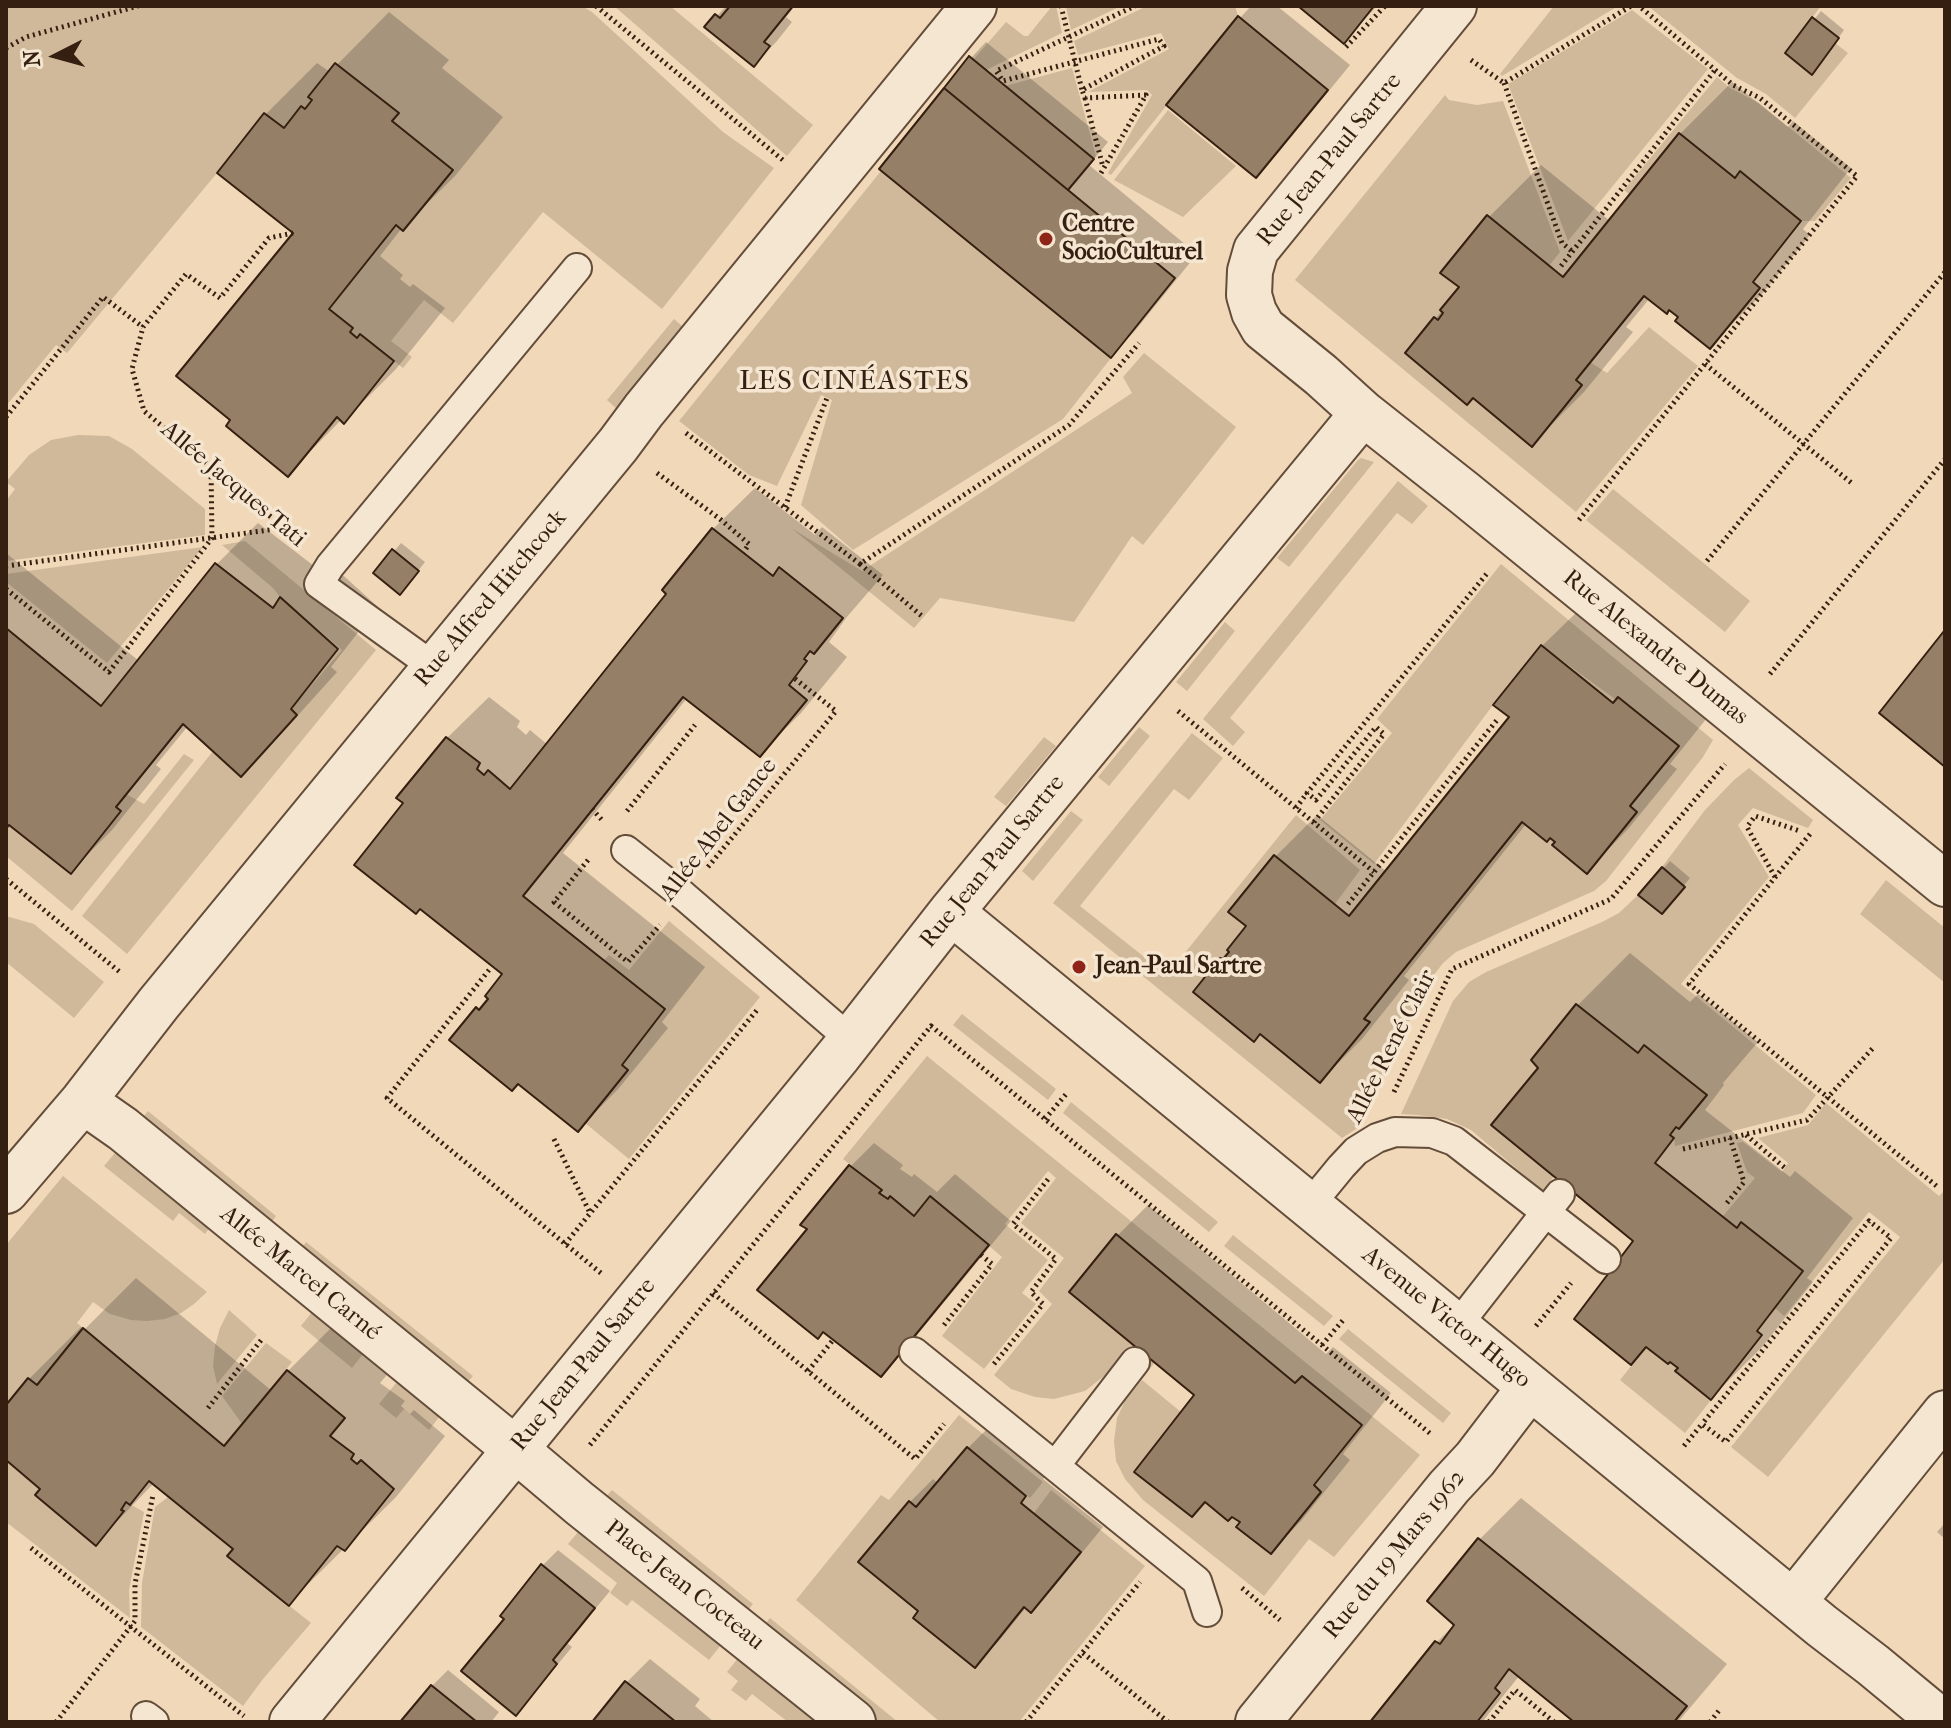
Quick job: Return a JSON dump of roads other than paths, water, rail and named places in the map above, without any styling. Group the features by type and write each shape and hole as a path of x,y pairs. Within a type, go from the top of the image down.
{"street":[{"name":"Rue Alfred Hitchcock","path":"6,1191 83,1101 159,1003 974,6"},
{"name":"Rue Jean-Paul Sartre","path":"292,1722 851,1040 951,912 1363,413 1263,328 1249,295 1250,271 1256,250 1454,6"},
{"name":"Rue Alexandre Dumas","path":"1363,413 1945,884"},
{"name":"Avenue Victor Hugo","path":"951,912 1942,1722"},
{"name":"Allée Marcel Carné","path":"83,1101 123,1129 515,1449"},
{"name":"Rue du 19 Mars 1962","path":"1258,1722 1475,1459 1530,1387"},
{"path":"1794,1601 1945,1413"},
{"name":"Place Jean Cocteau","path":"515,1449 853,1722"}],"lane":[{"path":"434,667 319,584 330,566 577,268"},
{"path":"626,850 851,1040"},
{"path":"1309,1206 1356,1151 1377,1138 1395,1132 1432,1133 1454,1141 1554,1203 1606,1259"},
{"path":"1457,1326 1554,1203"},
{"path":"914,1352 1197,1581 1207,1612"},
{"path":"1055,1466 1135,1362"}],"place":[{"name":"Centre SocioCulturel","path":"1046,239"},
{"name":"Jean-Paul Sartre","path":"1079,967"}],"district":[{"name":"LES CINÉASTES","path":"855,382"}]}
